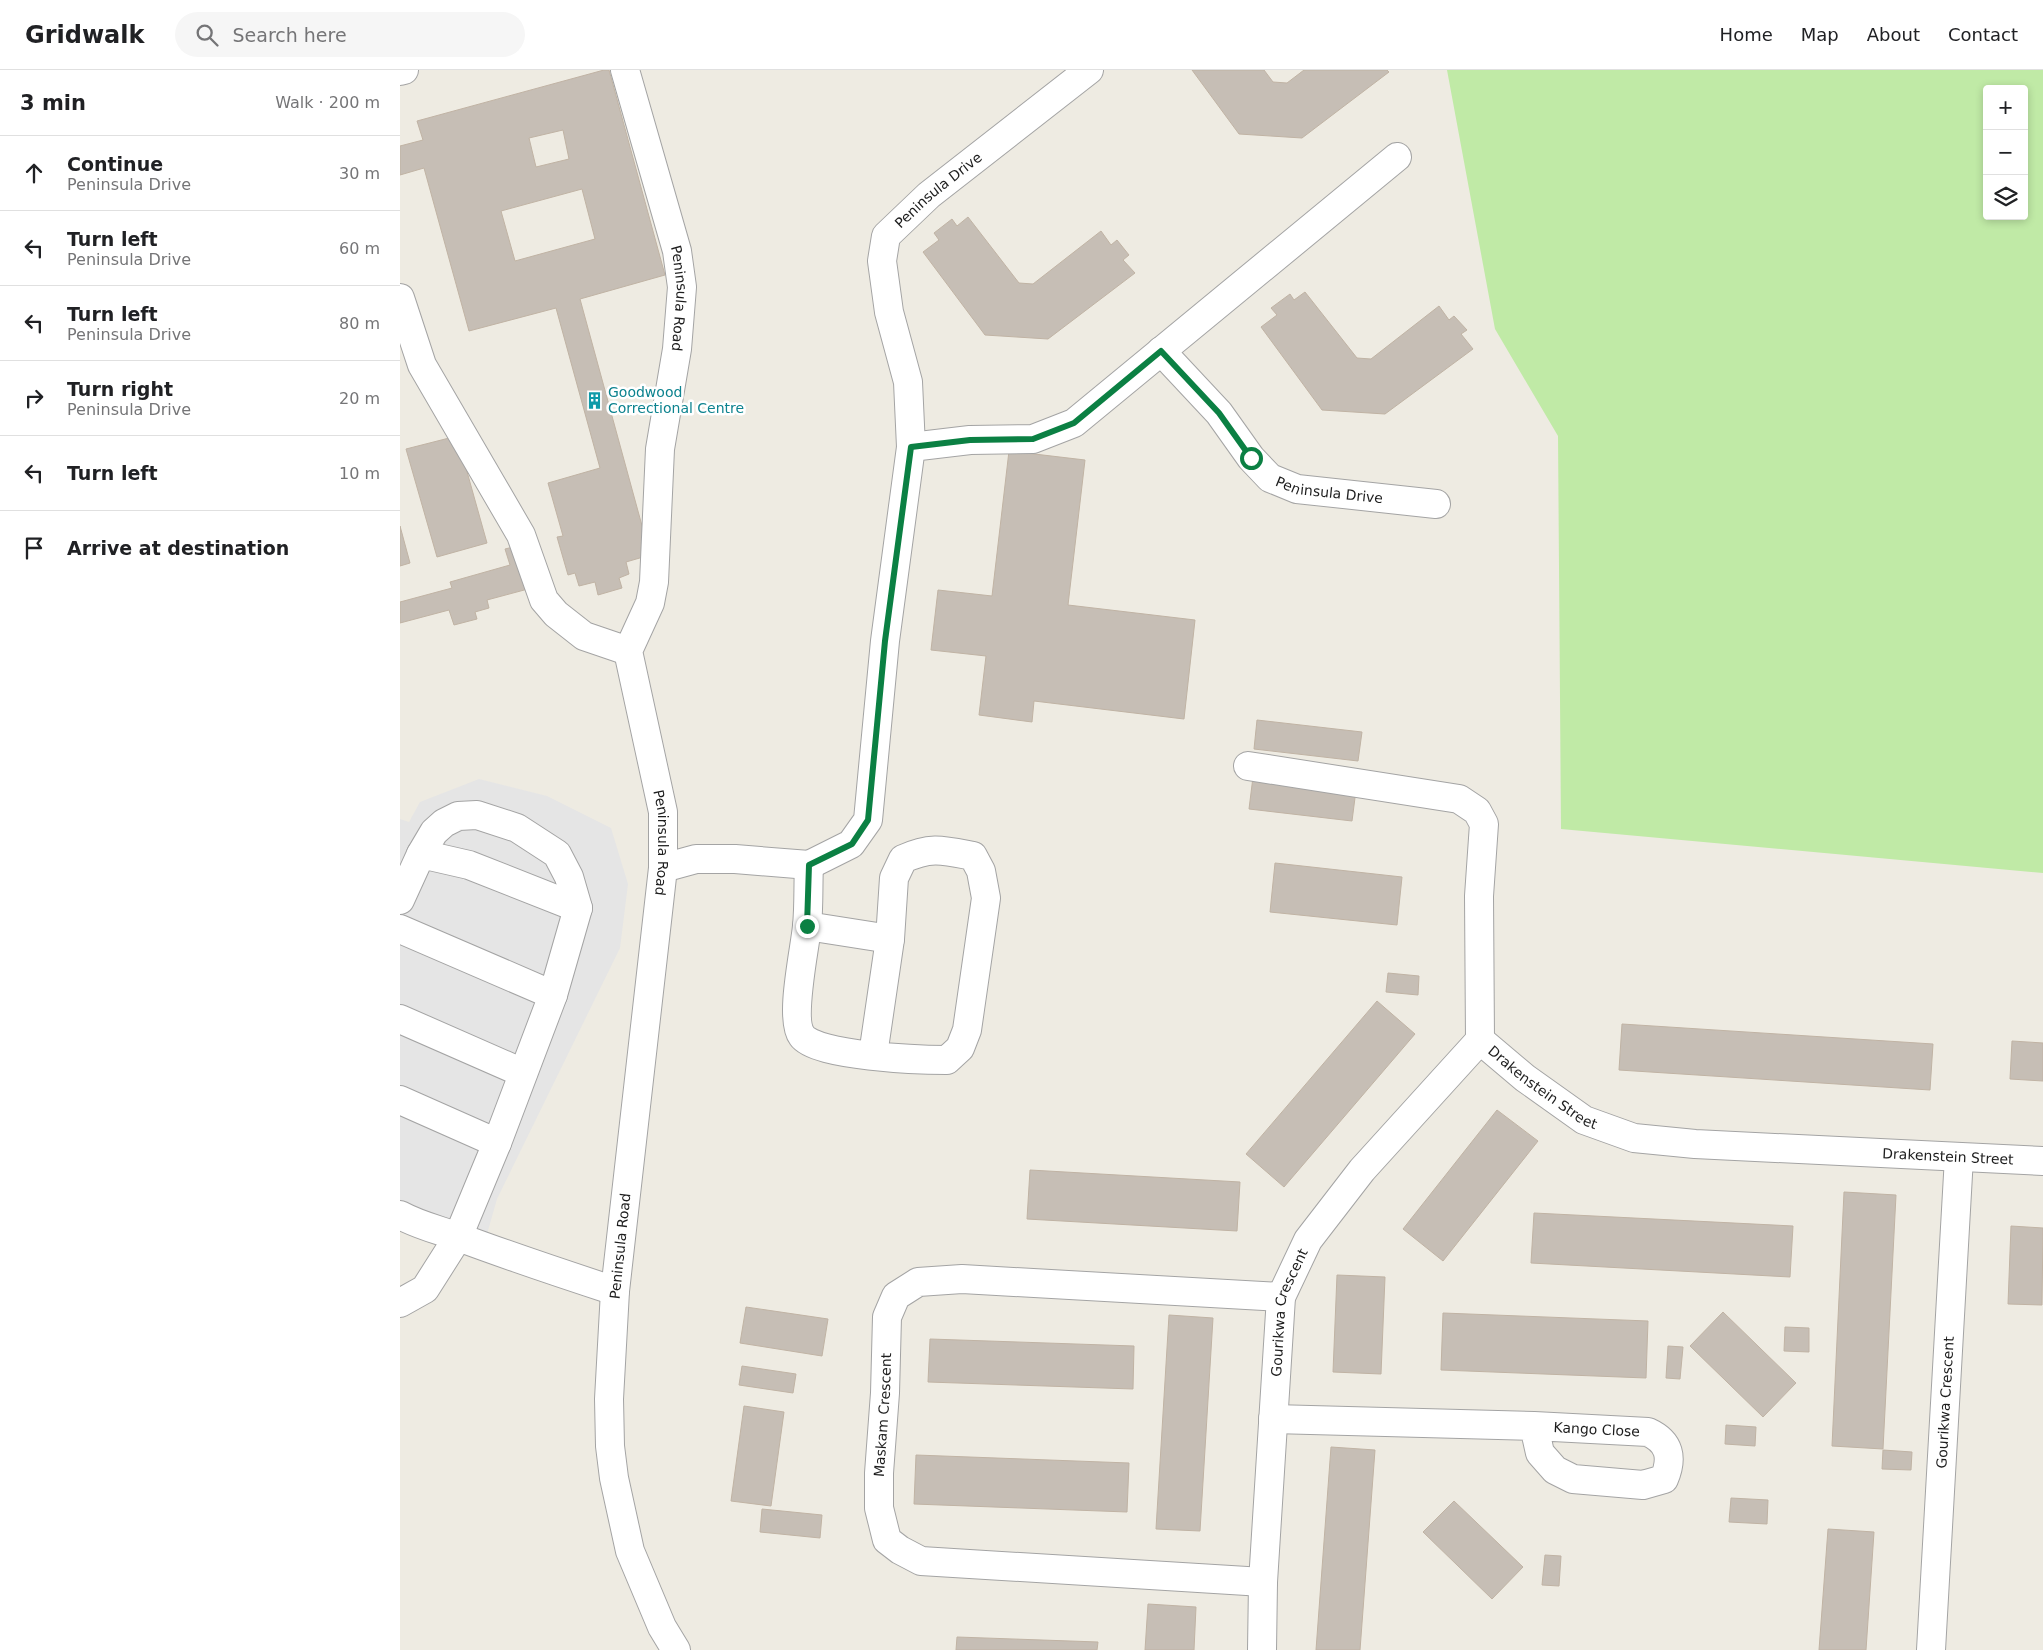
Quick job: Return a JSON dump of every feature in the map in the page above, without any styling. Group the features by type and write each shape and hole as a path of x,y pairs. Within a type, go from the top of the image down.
{"street":[{"path":"400,71 404,70"},
{"name":"Peninsula Road","path":"625,70 677,251 682,287 677,349 660,449 654,582 650,602 628,651 663,812 663,868 614,1291 609,1399 610,1446 614,1478 630,1551 662,1627 676,1650"},
{"name":"Peninsula Drive","path":"809,865 852,844 868,820 885,641 911,447 908,382 889,312 882,261 886,236 929,195 1089,70"},
{"path":"911,447 970,440 1033,439 1074,423 1398,157"},
{"path":"400,298 422,364 521,535 544,600 556,614 584,636 628,651"},
{"name":"Peninsula Drive","path":"1161,351 1219,413 1251,458 1270,478 1297,489 1436,504"},
{"name":"Drakenstein Street","path":"1248,766 1459,799 1478,811 1484,824 1479,896 1480,1040 1525,1078 1584,1120 1634,1138 1695,1144 2043,1161"},
{"path":"400,900 421,854 434,832 444,823 458,816 478,815 517,828 558,854 578,908 553,995 497,1143 458,1236 425,1289 400,1304"},
{"path":"663,868 696,859 735,859 809,865 807,926 799,978 798,1016 800,1035 808,1042 822,1048 873,1055 911,1060 946,1060 960,1048 967,1030 986,898 980,871 973,856 941,850 920,851 903,859 894,878 890,939 873,1055"},
{"path":"421,854 470,865 578,908"},
{"path":"807,926 890,939"},
{"path":"400,929 553,995"},
{"path":"400,1019 522,1073"},
{"name":"Gourikwa Crescent","path":"1262,1650 1264,1582 1281,1298 1308,1240 1350,1185 1480,1040"},
{"path":"400,1100 497,1143"},
{"name":"Gourikwa Crescent","path":"1931,1650 1959,1157"},
{"path":"400,1215 417,1224 458,1236 527,1263 614,1291"},
{"name":"Maskam Crescent","path":"1264,1582 921,1561 900,1550 887,1540 879,1508 887,1317 896,1296 918,1282 962,1279 1281,1298"},
{"name":"Kango Close","path":"1273,1419 1534,1426"}],"green space":[{"path":"1447,70 2043,70 2043,873 1561,829 1558,436 1495,329"}],"shaded area":[{"path":"479,779 547,796 611,828 628,884 620,948 497,1199 481,1255 400,1226 400,819 409,822 420,802"}],"building":[{"name":"Goodwood Correctional Centre","path":"609,70 665,275 580,299 650,555 626,562 629,574 619,578 622,588 598,595 595,582 579,586 575,573 568,575 557,537 563,536 548,483 600,468 556,308 469,331 424,168 400,175 400,146 423,140 417,121","holes":["563,130 569,159 536,167 529,138","582,189 595,239 515,261 501,211"]},
{"path":"1192,70 1264,70 1273,82 1287,83 1304,70 1387,70 1389,72 1302,138 1239,134"},
{"path":"968,217 1019,283 1033,284 1101,231 1111,245 1117,240 1129,255 1123,260 1135,273 1048,339 985,335 923,252 939,240 934,233 952,219 957,226"},
{"path":"1305,292 1357,358 1371,359 1439,306 1449,320 1454,316 1467,330 1461,334 1473,349 1385,414 1322,410 1261,327 1277,315 1271,308 1290,294 1294,300"},
{"path":"457,436 487,543 437,557 406,449"},
{"path":"1009,451 1085,460 1068,605 1195,620 1184,719 1034,701 1032,722 979,715 986,656 931,650 938,590 992,596"},
{"path":"400,526 410,563 400,566"},
{"path":"517,546 528,589 487,600 489,608 475,612 477,619 454,625 449,610 400,623 400,602 452,588 450,582 510,565 505,549"},
{"path":"1257,720 1362,732 1358,761 1254,749"},
{"path":"1253,777 1356,790 1352,821 1249,809"},
{"path":"1275,863 1402,877 1397,925 1270,912"},
{"path":"1388,973 1419,976 1418,995 1386,992"},
{"path":"1377,1001 1415,1034 1284,1187 1246,1154"},
{"path":"1622,1024 1933,1044 1930,1090 1619,1070"},
{"path":"2012,1041 2043,1043 2043,1081 2010,1079"},
{"path":"1497,1110 1538,1141 1443,1261 1403,1229"},
{"path":"1030,1170 1240,1182 1237,1231 1027,1219"},
{"path":"1844,1192 1896,1195 1883,1449 1832,1446"},
{"path":"1534,1213 1793,1226 1790,1277 1531,1263"},
{"path":"2011,1226 2043,1228 2042,1305 2008,1304"},
{"path":"1337,1275 1385,1277 1381,1374 1333,1372"},
{"path":"746,1307 828,1319 822,1356 740,1343"},
{"path":"1723,1312 1796,1383 1763,1417 1690,1346"},
{"path":"1443,1313 1648,1321 1646,1378 1441,1370"},
{"path":"1169,1315 1213,1318 1200,1531 1156,1529"},
{"path":"1785,1327 1809,1328 1809,1352 1784,1351"},
{"path":"930,1339 1134,1346 1133,1389 928,1382"},
{"path":"1668,1346 1683,1347 1680,1379 1666,1378"},
{"path":"742,1366 796,1374 793,1393 739,1385"},
{"path":"744,1406 784,1412 771,1506 731,1501"},
{"path":"1726,1425 1756,1427 1755,1446 1725,1444"},
{"path":"1331,1447 1375,1450 1360,1650 1316,1650"},
{"path":"1883,1450 1912,1452 1911,1470 1882,1469"},
{"path":"916,1455 1129,1463 1127,1512 914,1504"},
{"path":"1731,1498 1768,1500 1767,1524 1729,1522"},
{"path":"1454,1501 1523,1567 1492,1599 1423,1532"},
{"path":"762,1509 822,1515 820,1538 760,1532"},
{"path":"1828,1529 1874,1532 1866,1650 1819,1650"},
{"path":"1545,1555 1561,1556 1559,1586 1542,1585"},
{"path":"1148,1604 1196,1607 1194,1650 1145,1650"},
{"path":"957,1637 1098,1642 1097,1650 956,1650"}],"place":[{"name":"Goodwood Correctional Centre","path":"594,400"}],"route":[{"path":"807,926 809,865 852,844 868,820 885,641 911,447 970,440 1033,439 1074,423 1161,351 1219,413 1251,458"}]}
